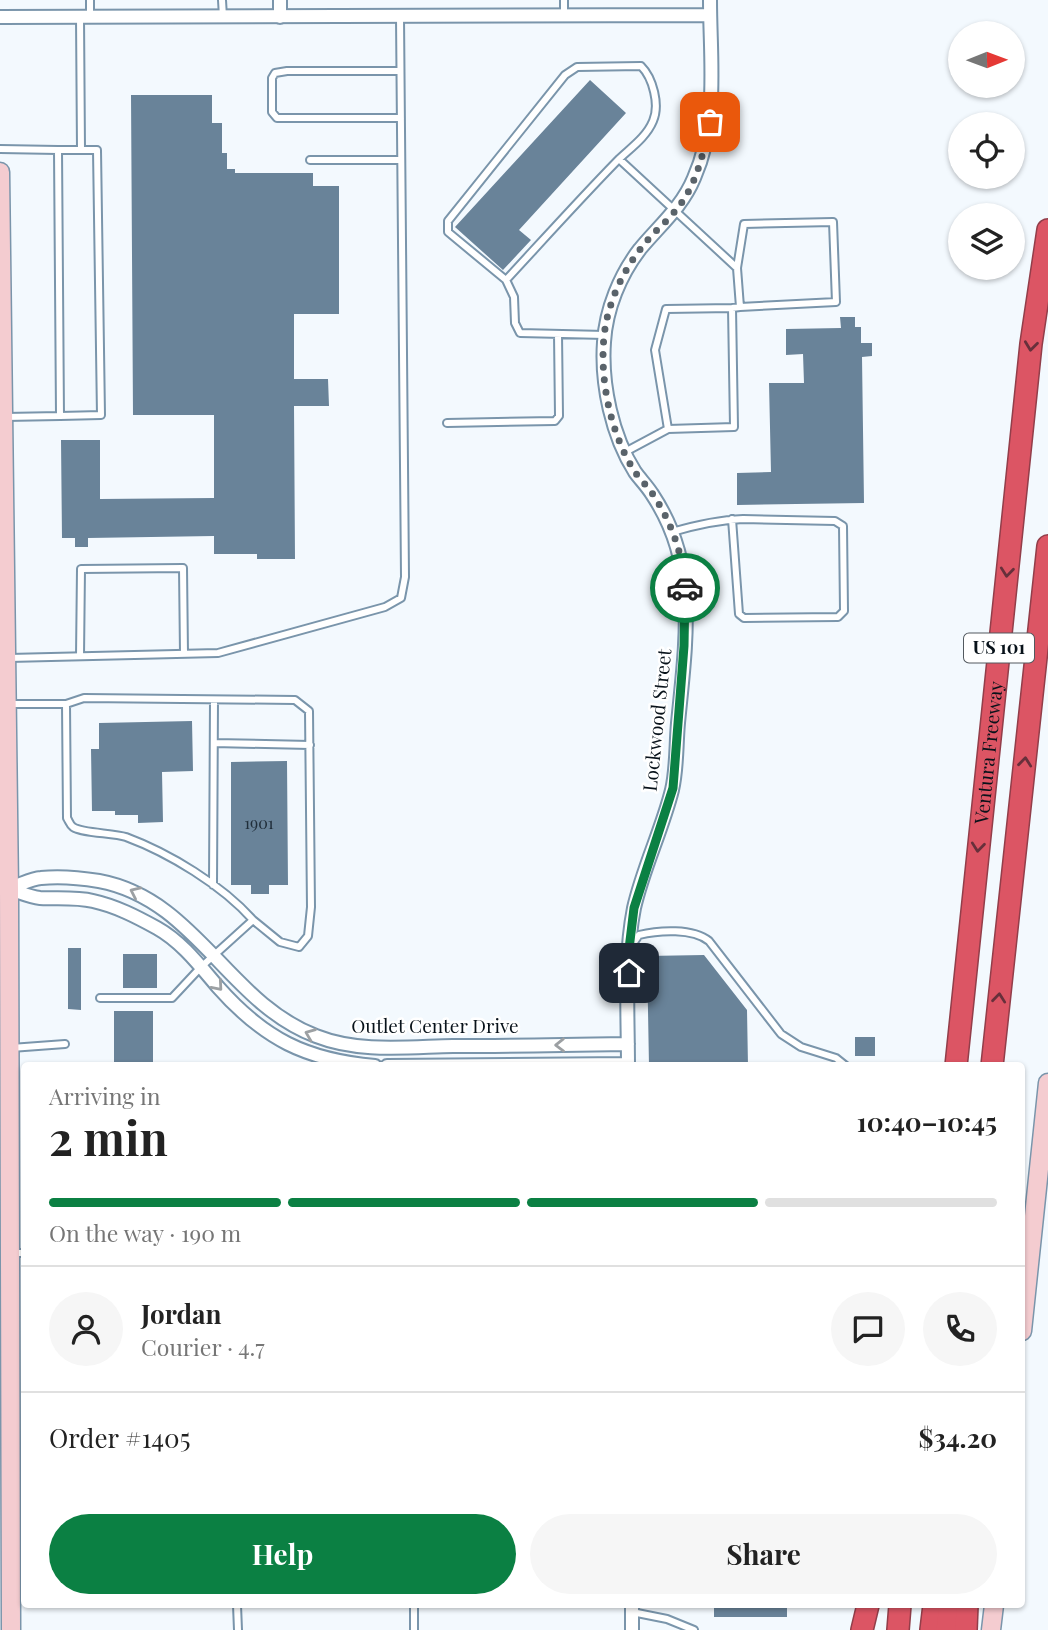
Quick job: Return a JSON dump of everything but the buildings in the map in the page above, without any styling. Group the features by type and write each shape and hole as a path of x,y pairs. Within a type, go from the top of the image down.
{"highway":[{"name":"Ventura Freeway","path":"956,1062 1029,358 1048,230"},
{"name":"Ventura Freeway","path":"992,1062 1048,546"},
{"path":"862,1630 866,1608"},
{"path":"898,1630 900,1608"},
{"path":"931,1630 934,1608"},
{"path":"947,1630 950,1608"},
{"path":"966,1630 967,1608"}],"main road":[{"path":"0,172 7,704 4,889 17,1253 11,1630"},
{"path":"1025,1309 1037,1222 1048,1083"},
{"path":"991,1630 994,1608"}],"street":[{"path":"280,0 280,17"},
{"name":"Lockwood Street","path":"628,1062 629,949 634,908 673,788 686,598 684,573 672,532 652,493 625,452 608,399 604,371 605,335 614,296 624,273 638,252 676,210 695,176 704,150 710,122 710,0"},
{"path":"0,17 710,15"},
{"name":"Outlet Center Drive","path":"4,889 39,878 83,879 123,887 146,897 190,930 255,998 277,1015 300,1030 346,1046 628,1044"},
{"name":"Outlet Center Drive","path":"4,889 37,898 93,901 116,907 160,929 201,967 241,1012 264,1031 293,1046 339,1062"},
{"path":"632,1608 632,1630"}],"lane":[{"path":"82,150 85,17 90,0"},
{"path":"222,0 223,17"},
{"path":"564,0 564,16"},
{"path":"6,658 218,653 385,607 401,598 405,576 400,17"},
{"path":"506,280 619,159 645,135 654,119 654,91 649,73 641,66 577,67 565,75 448,221 448,232 506,280 514,297 515,323 520,333 605,335"},
{"path":"400,71 275,73 272,78 272,112 277,118 401,118"},
{"path":"0,149 97,150 101,415 3,417"},
{"path":"58,150 60,416"},
{"path":"619,159 737,268"},
{"path":"310,160 401,160"},
{"path":"668,429 655,350 666,309 740,307 836,302 833,222 744,223 737,268 740,307"},
{"path":"625,452 668,429 734,427 732,307"},
{"path":"447,423 555,421 559,416 558,334"},
{"path":"672,532 709,521 732,519 835,522 843,526 844,611 838,617 744,618 739,614 732,519"},
{"path":"80,656 81,569 183,568 184,654"},
{"path":"7,704 66,704 85,698 295,700 309,711 311,907 308,936 299,947 280,942 253,920 239,904 156,850 106,832 84,831 72,827 67,818 66,704"},
{"path":"213,885 214,700"},
{"path":"214,743 310,744"},
{"path":"100,998 172,998 201,967 253,920"},
{"path":"629,949 639,935 654,931 701,934 781,1034 801,1047 836,1058 840,1062"},
{"path":"9,1048 65,1045"},
{"path":"345,1062 346,1046"},
{"path":"237,1608 237,1630"},
{"path":"414,1608 414,1630"},
{"path":"632,1608 694,1630"}],"way so far":[{"path":"685,588 684,573 670,526 652,493 635,471 615,426 604,371 604,343 606,323 624,273 638,252 683,201 704,150 710,122"}],"route":[{"path":"629,973 634,908 673,788 686,623 685,588"}]}
